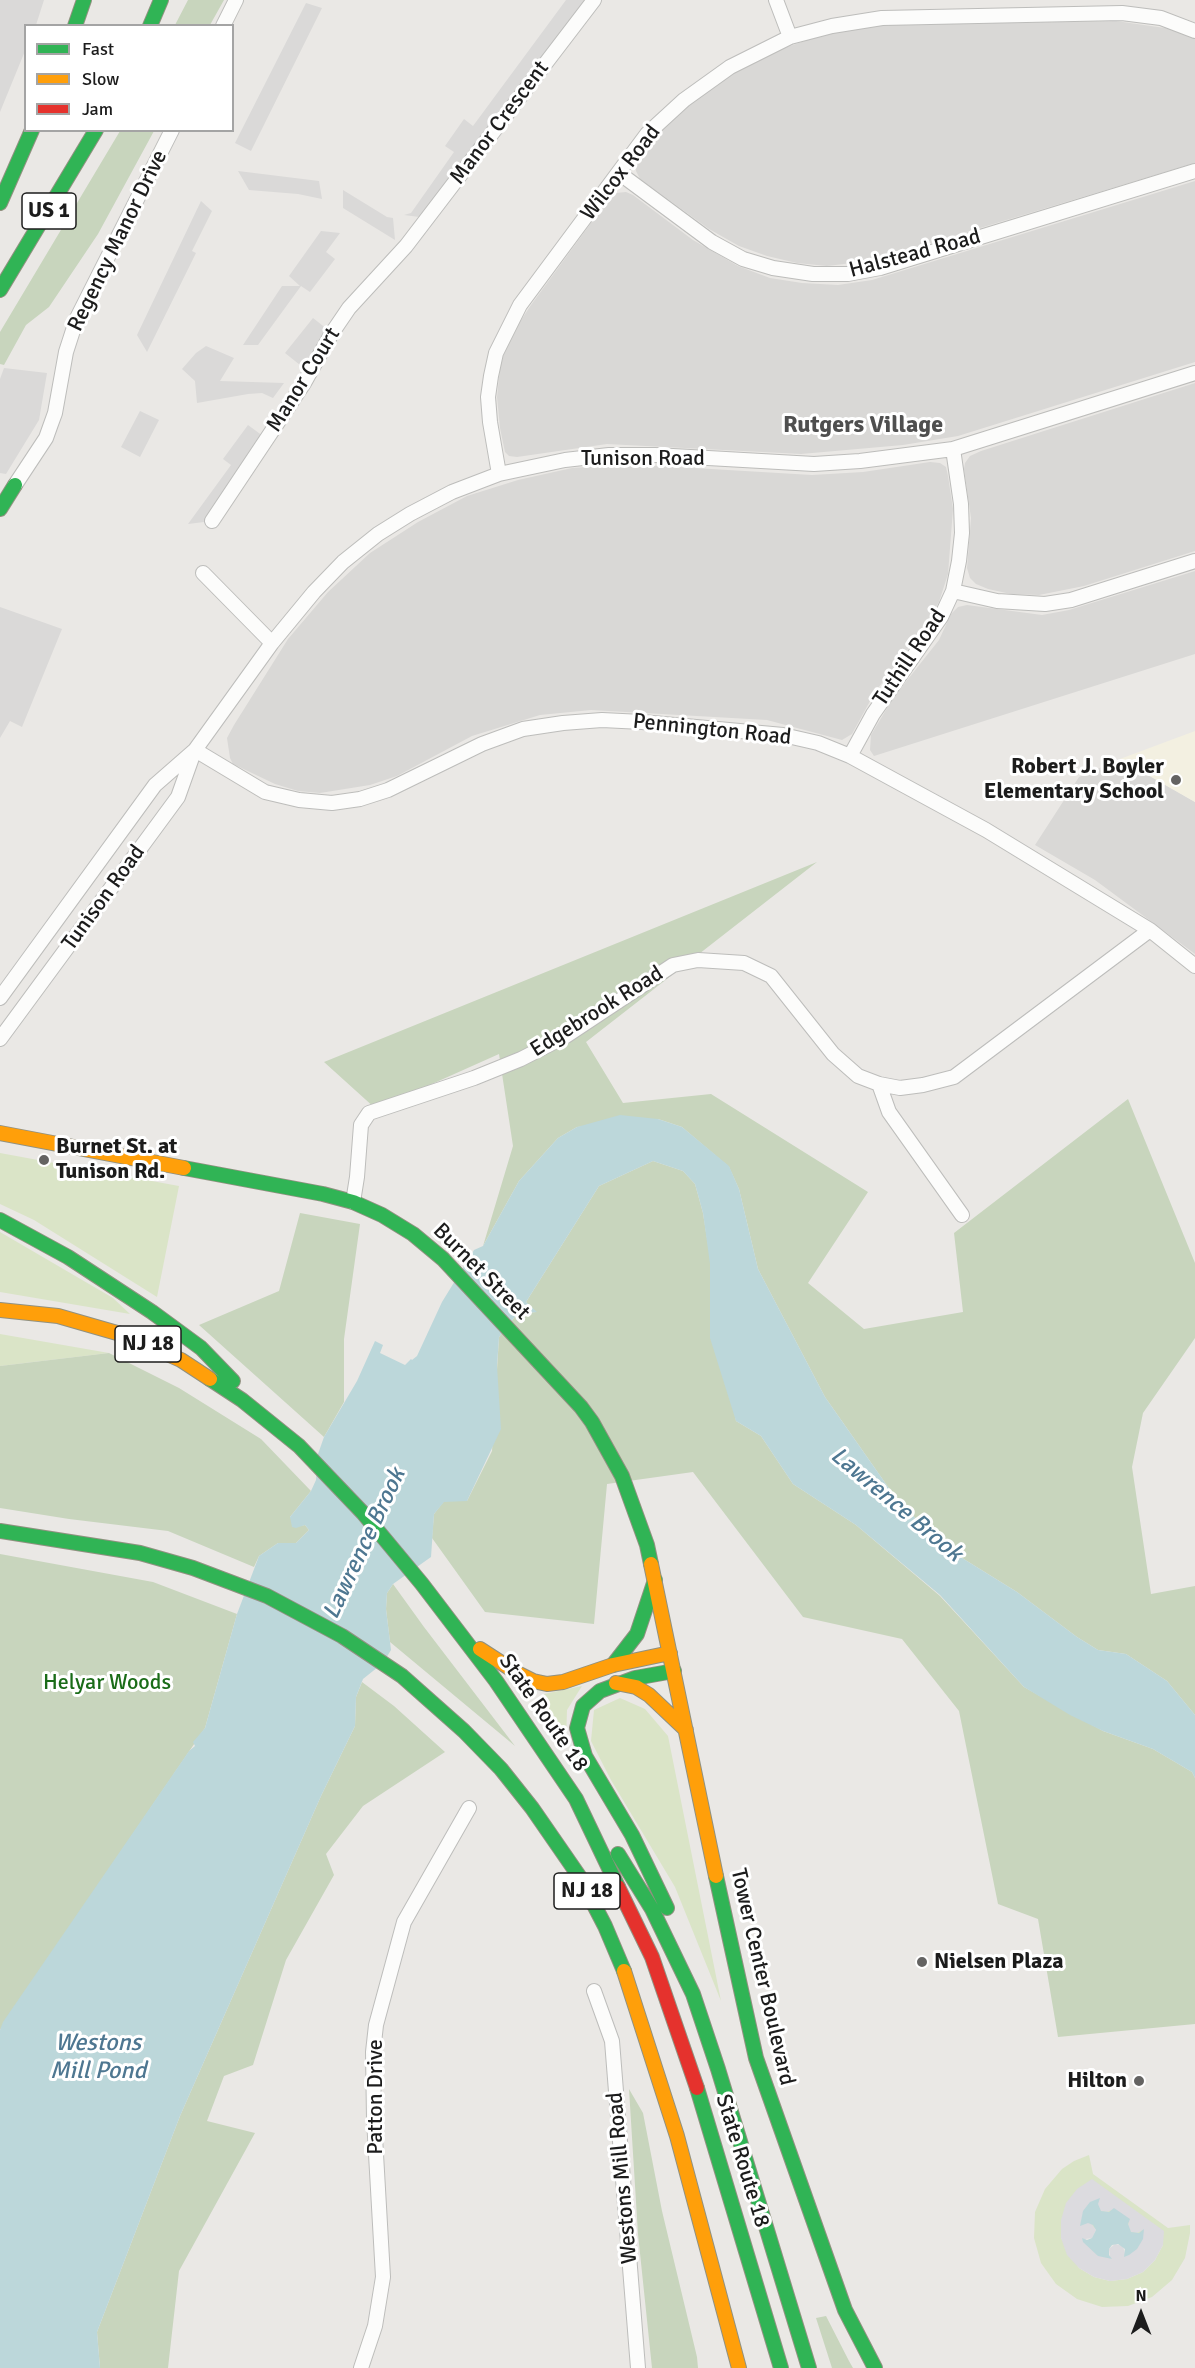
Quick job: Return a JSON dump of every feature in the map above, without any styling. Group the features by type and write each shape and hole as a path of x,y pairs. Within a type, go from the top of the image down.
{"main road":[{"path":"76,24 84,0"},
{"path":"151,24 161,0"},
{"name":"US 1","path":"0,203 31,132"},
{"name":"US 1","path":"0,290 95,132"},
{"path":"0,496 15,485"},
{"path":"0,509 15,485"},
{"name":"Burnet Street","path":"0,1133 257,1181 353,1202 382,1215 413,1234 456,1272 509,1329 581,1407 603,1439 632,1497 656,1580 670,1653"},
{"path":"0,1220 68,1257 152,1312 201,1348 277,1426"},
{"name":"State Route 18","path":"0,1310 39,1313 78,1321 143,1342 201,1372 277,1426 321,1468 356,1505 464,1638 518,1712 576,1799 607,1867 632,1911 666,1992 718,2153 781,2368"},
{"name":"NJ 18","path":"0,1532 112,1548 171,1561 218,1576 289,1606 362,1648 420,1691 464,1731 518,1789 579,1876 605,1926 636,2003 665,2096 739,2368"},
{"path":"613,1665 637,1634 656,1580"},
{"path":"464,1638 517,1673 541,1683 563,1682 613,1665 670,1653"},
{"name":"Tower Center Boulevard","path":"670,1653 742,2002 759,2067 841,2301 875,2368"},
{"path":"674,1671 616,1683 593,1695 583,1706 578,1720 579,1741 585,1756 660,1889 674,1925 693,1994 809,2368"},
{"path":"616,1683 636,1687 649,1695 686,1730"},
{"path":"576,1799 634,1878 664,1932 693,1994"}],"street":[{"path":"224,24 236,0"},
{"name":"Manor Crescent","path":"406,246 594,0"},
{"path":"776,0 790,37"},
{"name":"Wilcox Road","path":"499,474 490,422 489,397 496,353 520,305 647,134 684,100 730,67 790,37 832,26 882,18 1110,13 1161,18 1195,31"},
{"name":"Regency Manor Drive","path":"15,485 46,438 56,413 66,352 77,318 171,132"},
{"name":"Halstead Road","path":"619,173 712,242 743,259 773,268 813,274 848,274 880,268 1195,171"},
{"name":"Manor Court","path":"212,521 304,383 332,333 344,316 406,246"},
{"name":"Tunison Road","path":"0,998 155,785 195,750 272,643 315,592 343,562 378,534 452,492 499,474 565,460 609,455 656,455 814,464 860,461 953,449 1195,373"},
{"name":"Tuthill Road","path":"850,756 873,714 941,617 952,591 959,561 962,533 961,504 953,449"},
{"path":"952,591 997,601 1046,604 1071,600 1195,561"},
{"path":"203,573 272,643"},
{"name":"Pennington Road","path":"195,750 265,792 299,800 332,803 360,799 388,790 482,744 523,729 562,723 602,720 783,735 818,743 850,756 986,830 1150,930 1195,966"},
{"name":"Tunison Road","path":"0,1039 178,797 195,750"},
{"name":"Edgebrook Road","path":"353,1202 361,1125 369,1113 474,1078 521,1059 566,1036 674,965 698,960 744,963 771,976 833,1054 858,1076 879,1084 900,1088 954,1077 1150,930"},
{"path":"29,958 49,972"},
{"path":"879,1084 889,1112 962,1215"},
{"name":"Patton Drive","path":"362,2368 375,2326 383,2277 374,2120 373,2052 376,2025 404,1922 469,1809"},
{"name":"Westons Mill Road","path":"594,1991 612,2041 638,2368"}],"shaded area":[{"path":"0,0 44,0 36,24 24,24 24,53 0,112"},
{"path":"566,0 594,0 427,218 404,215 411,213 454,152 445,146 464,119 473,126"},
{"path":"306,3 322,8 251,151 235,143"},
{"path":"1116,21 1172,29 1195,38 1195,163 914,248 861,262 827,266 797,263 739,246 709,229 640,179 636,171 637,159 675,113 742,68 776,51 810,39 854,28 891,25"},
{"path":"238,171 319,181 322,199 298,194 249,190"},
{"path":"1195,181 1195,362 958,436 903,445 801,454 607,444 517,457 509,456 505,452 497,397 500,368 508,340 610,197 616,193 626,192 633,195 693,240 738,266 770,278 838,285 872,280"},
{"path":"343,190 387,217 393,218 395,240 343,208"},
{"path":"201,201 212,211 192,251 196,253 147,352 137,335"},
{"path":"321,231 340,233 326,252 335,259 310,292 301,286 258,345 243,345 282,286 300,286 289,276"},
{"path":"313,318 332,333 310,373 285,353"},
{"path":"206,346 234,358 220,381 284,383 273,398 262,393 197,403 195,381 182,369 196,353"},
{"path":"4,368 47,373 39,420 6,474 0,473 0,379"},
{"path":"1195,383 1195,551 1084,586 1039,595 1011,594 988,589 976,584 970,578 967,568 971,518 964,469 970,456"},
{"path":"140,411 159,420 140,457 121,447"},
{"path":"248,425 267,439 212,521 188,524 231,465 223,459"},
{"path":"930,462 940,463 946,467 948,476 953,509 948,574 939,602 921,632 875,692 852,734 842,740 767,720 591,710 540,715 472,736 397,776 370,785 320,793 298,791 275,784 233,764 230,758 227,738 234,725 288,639 328,592 370,553 418,522 467,496 518,480 572,468 627,464 812,475 863,472"},
{"path":"1195,571 1195,654 874,756 870,750 871,735 893,698 939,640 951,614 958,607 967,605 1042,615 1069,610"},
{"path":"0,607 62,629 22,727 10,721 0,738"},
{"name":"Robert J. Boyler Elementary School","path":"1195,731 1195,802 1120,759"},
{"path":"1120,759 1195,802 1195,954 1095,880 1035,845 1079,777"},
{"path":"1092,2179 1164,2231 1163,2245 1155,2260 1143,2272 1127,2279 1110,2281 1094,2277 1079,2268 1067,2255 1061,2238 1061,2220 1066,2203 1077,2189","holes":["1098,2201 1101,2211 1112,2210 1129,2219 1128,2227 1131,2232 1137,2233 1143,2230 1125,2254 1123,2246 1115,2244 1109,2249 1110,2257 1085,2239 1092,2238 1096,2230 1091,2223 1081,2225"]}],"green space":[{"path":"188,0 224,0 211,24 176,24"},
{"path":"119,132 153,132 98,234 49,307 26,325 4,365 0,364 0,332"},
{"path":"817,862 586,1042 623,1103 711,1094 868,1192 808,1283 864,1329 963,1312 954,1233 1128,1099 1195,1263 1195,1338 1143,1413 1132,1467 1151,1594 1195,1586 1195,1715 1167,1681 1126,1654 1098,1650 1077,1637 1017,1592 954,1553 900,1504 825,1397 758,1269 739,1189 729,1167 682,1127 658,1119 577,1127 558,1138 519,1181 483,1246 513,1146 499,1054 376,1109 324,1062"},
{"path":"0,1153 179,1186 157,1297 34,1220 0,1204"},
{"path":"653,1161 683,1171 695,1184 703,1213 736,1421 761,1436 793,1484 856,1525 940,1596 1024,1687 1103,1731 1153,1749 1192,1772 1195,1778 1195,2024 1058,2037 1038,1919 998,1904 959,1711 902,1639 803,1617 693,1472 607,1484 594,1624 485,1612 432,1538 434,1514 444,1501 467,1501 492,1451 499,1337 517,1314 536,1312 526,1302 599,1186"},
{"path":"300,1213 360,1224 344,1339 344,1402 324,1437 199,1325 279,1291"},
{"path":"0,1232 113,1298 130,1314 0,1292"},
{"path":"0,1334 109,1353 0,1366"},
{"path":"109,1353 179,1388 261,1439 311,1491 290,1517 300,1526 305,1525 309,1530 296,1543 278,1543 259,1556 254,1567 168,1531 0,1508 0,1366"},
{"name":"Helyar Woods","path":"0,1554 153,1582 237,1614 205,1728 0,2030"},
{"path":"393,1584 515,1746 390,1642 386,1609 387,1593"},
{"path":"362,1682 394,1706 445,1752 363,1806 326,1854 334,1875 286,1960 253,2065 224,2076 207,2121 255,2133 179,2271 168,2368 100,2368 97,2332 180,2116 321,1796 355,1726 356,1697"},
{"path":"582,1686 567,1710 566,1741 540,1699 544,1694"},
{"path":"620,1698 645,1709 668,1736 721,2001 675,1887 611,1780 591,1741 594,1710"},
{"path":"629,2089 643,2113 662,2211 698,2368 652,2368 638,2234"},
{"path":"1089,2155 1093,2174 1168,2228 1190,2225 1185,2258 1172,2280 1152,2297 1128,2306 1102,2307 1077,2299 1056,2284 1041,2263 1034,2238 1035,2212 1045,2189 1062,2169","holes":["1061,2220 1163,2245 1155,2260 1143,2272 1127,2279 1110,2281 1094,2277 1079,2268 1061,2238"]},
{"path":"826,2316 853,2368 832,2368 816,2318"}],"water":[{"path":"620,1115 658,1119 682,1127 729,1166 739,1189 758,1269 825,1397 900,1504 954,1553 1017,1592 1077,1637 1098,1650 1126,1654 1167,1681 1195,1715 1195,1778 1192,1772 1153,1749 1103,1731 1070,1715 1024,1687 940,1595 856,1525 793,1484 761,1436 736,1421 710,1338 710,1264 703,1213 695,1184 683,1171 653,1161 599,1186 526,1302 537,1312 517,1314 499,1337 497,1366 501,1429 467,1501 444,1502 434,1514 431,1557 393,1584 387,1593 386,1609 391,1650 383,1663 363,1679 356,1697 355,1726 321,1796 180,2116 97,2332 100,2368 0,2368 0,2030 3,2022 189,1751 195,1746 193,1742 205,1728 237,1614 259,1556 278,1543 296,1543 309,1530 305,1525 292,1527 290,1517 311,1491 316,1480 318,1454 324,1437 357,1381 375,1341 383,1345 380,1353 405,1365 417,1356 442,1302 474,1250 483,1246 519,1181 558,1138 577,1127"},
{"path":"1100,2198 1098,2204 1101,2211 1109,2212 1114,2208 1130,2219 1128,2224 1131,2232 1139,2233 1144,2229 1143,2239 1137,2249 1129,2255 1124,2257 1125,2249 1118,2244 1112,2245 1109,2249 1112,2259 1098,2256 1083,2242 1082,2238 1087,2240 1092,2238 1096,2230 1088,2223 1080,2226 1083,2211 1090,2202"}],"traffic: fast":[{"path":"76,24 84,0"},
{"path":"151,24 161,0"},
{"path":"0,203 31,132"},
{"path":"0,290 95,132"},
{"path":"0,509 15,485"},
{"path":"184,1168 323,1194 353,1202 382,1215 413,1234 443,1259 581,1407 592,1422 622,1476 647,1545 651,1564"},
{"path":"0,1220 68,1257 152,1312 201,1348 233,1381"},
{"path":"210,1379 242,1400 299,1446 363,1513 422,1584 496,1681 576,1799 618,1887"},
{"path":"0,1531 140,1553 193,1568 267,1596 342,1636 402,1676 464,1731 501,1769 532,1808 579,1876 605,1926 624,1971"},
{"path":"613,1665 637,1634 655,1580"},
{"path":"667,1908 632,1835 585,1756 577,1728 583,1706 600,1691 635,1678 674,1671"},
{"path":"618,1854 652,1909 693,1994 809,2368"},
{"path":"716,1876 756,2058 845,2310 875,2368"},
{"path":"697,2088 781,2368"}],"traffic: slow":[{"path":"0,1133 184,1168"},
{"path":"0,1310 58,1316 124,1335 181,1360 210,1379"},
{"path":"651,1564 716,1876"},
{"path":"480,1649 517,1673 533,1681 547,1684 563,1682 613,1665 670,1653"},
{"path":"616,1683 636,1687 649,1695 686,1730"},
{"path":"624,1971 677,2136 739,2368"}],"traffic: jam":[{"path":"618,1887 652,1957 697,2088"}],"place":[{"name":"Robert J. Boyler Elementary School","path":"1176,780"},
{"name":"Burnet St. at Tunison Rd.","path":"44,1160"},
{"name":"Nielsen Plaza","path":"922,1962"},
{"name":"Hilton","path":"1139,2081"}],"district":[{"name":"Rutgers Village","path":"863,426"}],"water label":[{"name":"Lawrence Brook","path":"896,1505"},
{"name":"Lawrence Brook","path":"365,1544"},
{"name":"Westons Mill Pond","path":"98,2058"}]}
